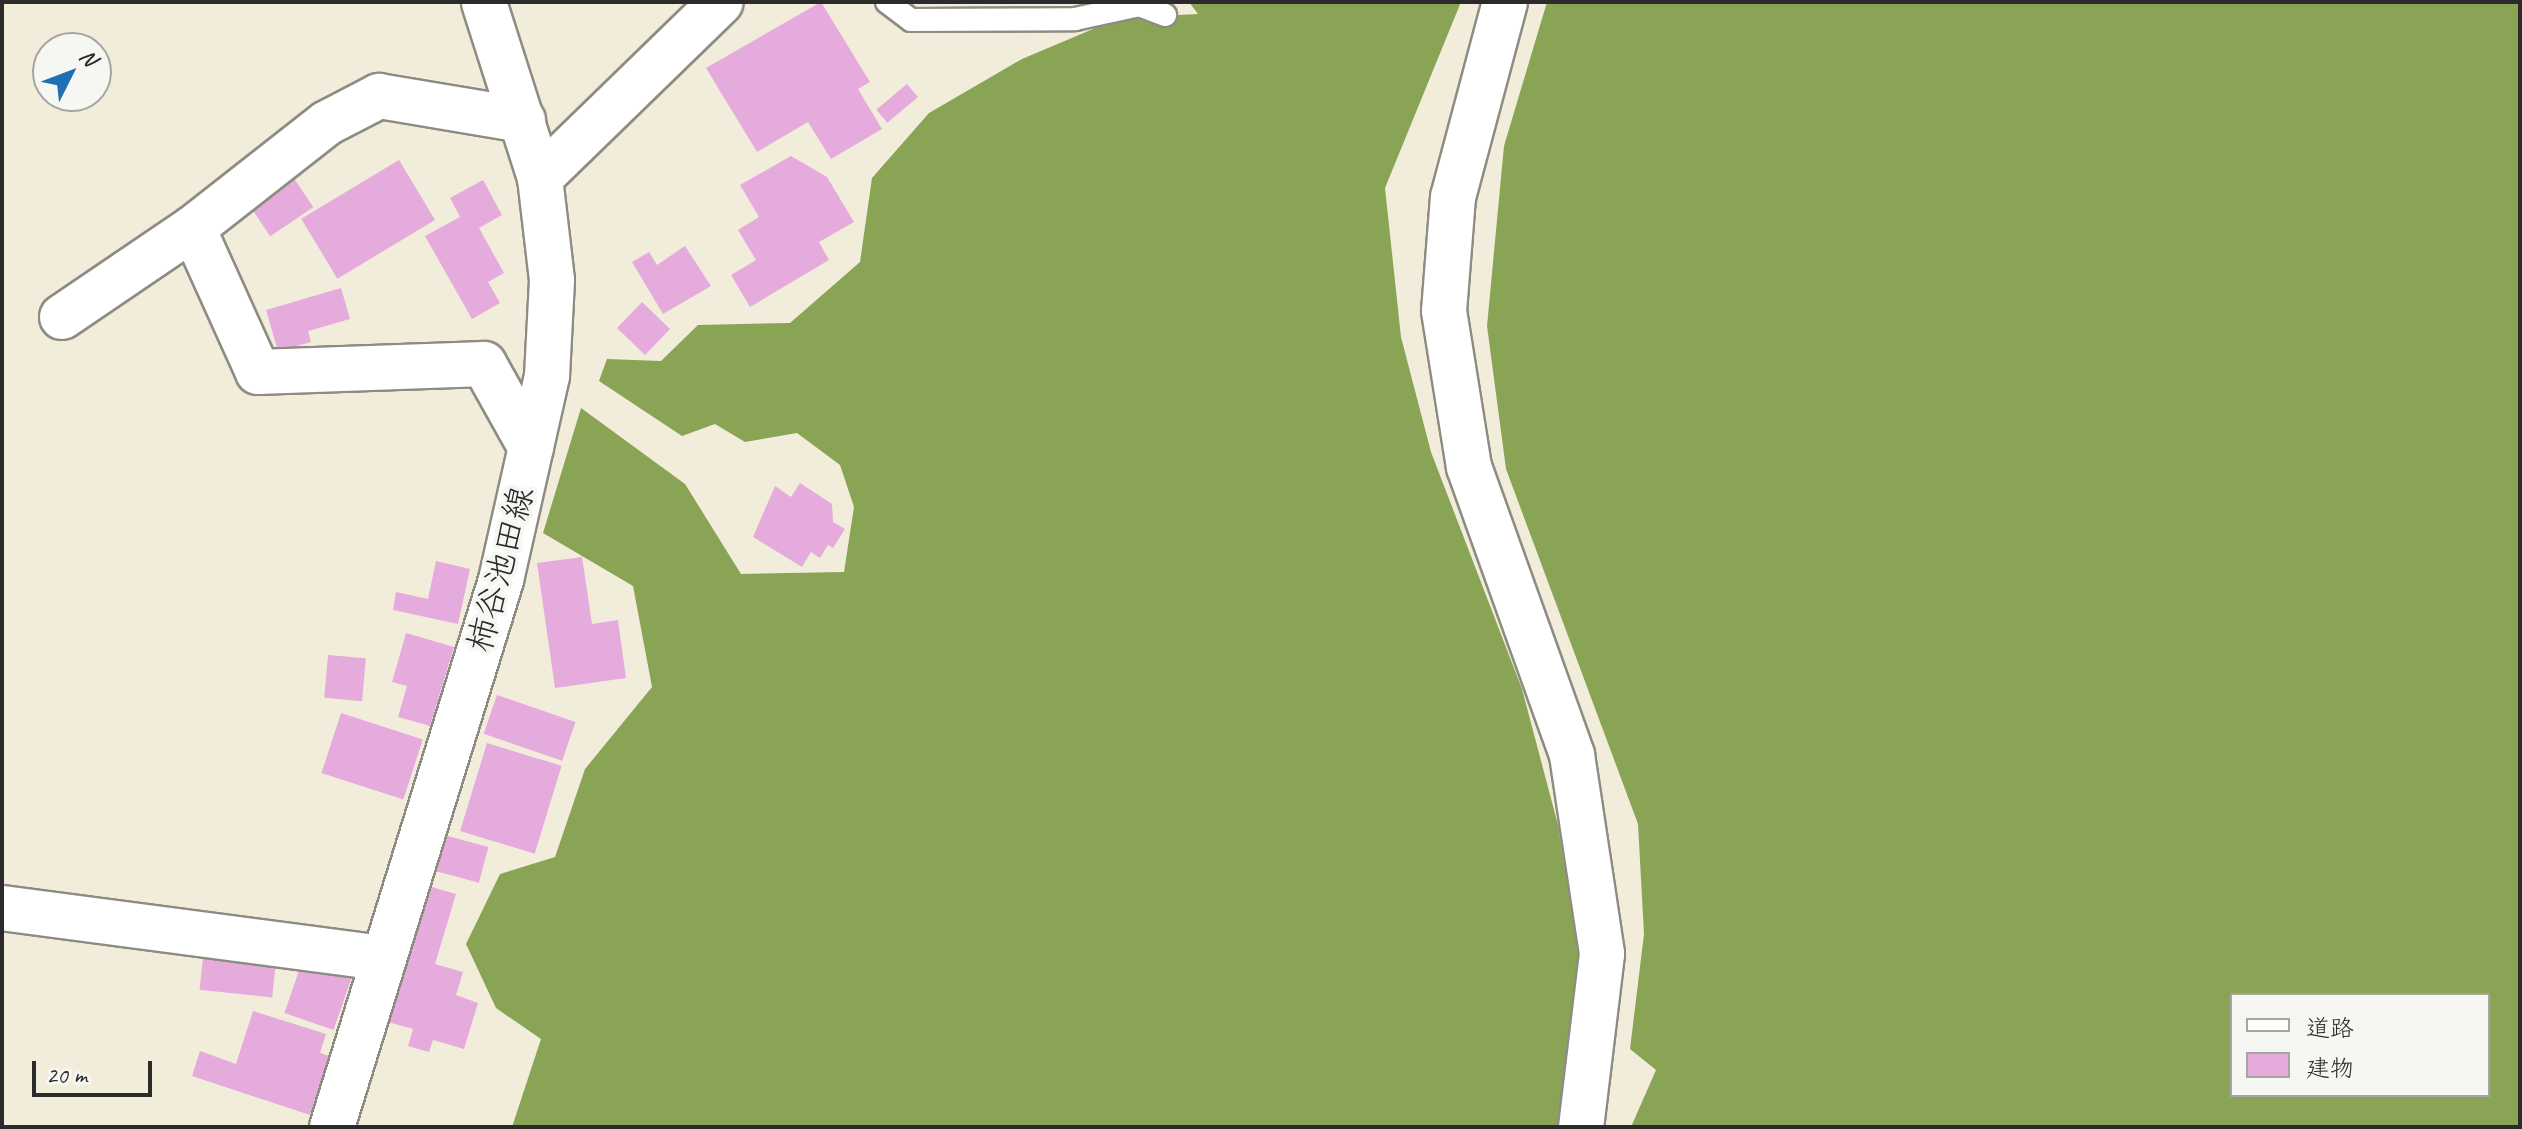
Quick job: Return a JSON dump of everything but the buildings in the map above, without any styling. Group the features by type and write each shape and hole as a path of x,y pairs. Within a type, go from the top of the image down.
{"street":[{"name":"柿谷池田線","path":"332,1127 501,580 547,376 552,280 540,178 484,2"},
{"path":"540,178 721,2"},
{"path":"1505,2 1453,197 1444,311 1469,467 1572,755 1602,954 1581,1127"},
{"path":"62,317 193,228 327,123 379,96 523,120"},
{"path":"193,228 258,372 484,364 531,448"},
{"path":"2,908 384,958"}],"lane":[{"path":"887,2 911,20 1075,19 1139,5 1165,15"}],"green space":[{"path":"1189,2 1461,2 1385,188 1401,337 1431,452 1522,689 1558,825 1581,973 1558,1127 512,1127 541,1039 496,1008 466,944 500,874 555,857 585,769 652,687 633,586 543,533 581,408 685,484 741,574 844,572 854,507 840,465 797,433 745,442 715,424 682,436 599,381 607,359 661,361 698,325 790,323 860,262 872,178 929,113 1022,59 1119,18 1198,14"},
{"path":"1547,2 2520,2 2520,1127 1631,1127 1656,1070 1630,1049 1644,934 1638,824 1506,469 1487,326 1504,146"}]}
